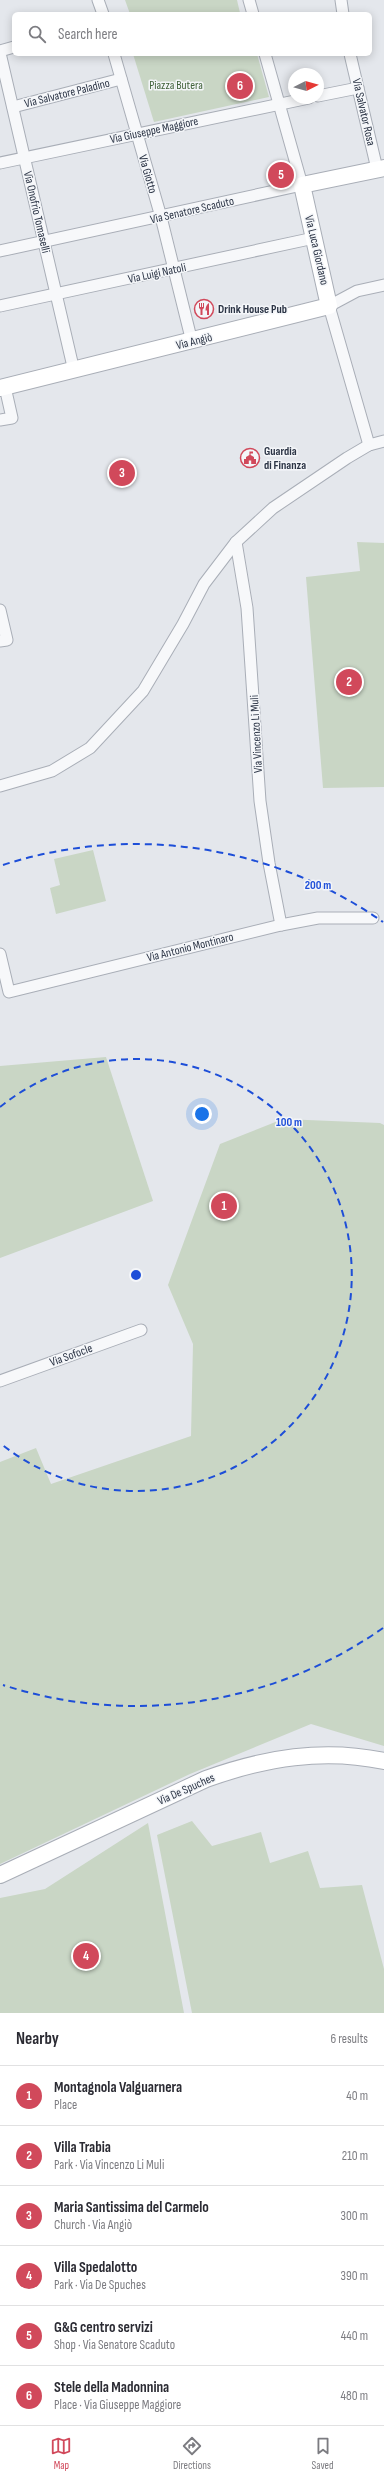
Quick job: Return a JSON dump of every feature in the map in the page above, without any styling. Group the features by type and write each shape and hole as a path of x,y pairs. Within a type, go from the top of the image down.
{"street":[{"path":"98,0 101,12"},
{"path":"249,0 252,12"},
{"path":"341,0 343,12"},
{"path":"0,52 12,48"},
{"name":"Via Onofrio Tomaselli","path":"0,52 3,75 13,107 74,371"},
{"name":"Via Giotto","path":"115,56 161,217 192,342"},
{"name":"Via Luca Giordano","path":"266,56 302,185 330,306 369,445"},
{"name":"Via Salvator Rosa","path":"350,56 381,168"},
{"name":"Via Salvatore Paladino","path":"13,107 121,79"},
{"path":"324,95 358,88"},
{"name":"Via Giuseppe Maggiore","path":"0,163 288,102"},
{"name":"Via Senatore Scaduto","path":"0,251 381,168"},
{"name":"Via Luigi Natoli","path":"0,306 174,270 314,238"},
{"name":"Via Angiò","path":"3,388 192,342 330,306 357,291 384,285"},
{"path":"0,420 12,418 3,388"},
{"path":"0,786 52,771 90,748 143,691 183,624 204,584 236,542 273,508 369,445 384,441"},
{"name":"Via Vincenzo Li Muli","path":"236,542 247,616 260,801 269,863 281,925"},
{"path":"0,610 7,640 0,641"},
{"name":"Via Antonio Montinaro","path":"0,954 9,992 281,925 318,918 373,918"},
{"name":"Via Sofocle","path":"0,1380 142,1330"},
{"name":"Via De Spuches","path":"0,1875 206,1779 237,1768 273,1760 326,1754 358,1756 384,1761"}],"green space":[{"path":"125,0 237,0 240,12 129,12"},
{"name":"Piazza Butera","path":"134,56 258,56 269,97 154,122"},
{"path":"357,542 384,543 384,787 323,788 306,577 360,571"},
{"path":"93,850 106,901 56,914 50,888 60,885 54,859"},
{"path":"106,1057 153,1201 0,1258 0,1066"},
{"path":"283,1119 380,1123 384,1125 384,1746 311,1724 190,1774 0,1864 0,1462 36,1448 51,1484 191,1436 193,1344 168,1285 220,1144"},
{"path":"192,1821 212,1846 261,1832 270,1863 308,1851 320,1888 362,1885 384,1969 384,2013 192,2013 157,1835"},
{"path":"148,1823 184,2013 0,2013 0,1898 45,1889"}],"place":[{"name":"Stele della Madonnina","path":"240,86"},
{"name":"G&G centro servizi","path":"281,175"},
{"name":"Drink House Pub","path":"204,309"},
{"name":"Guardia di Finanza","path":"250,458"},
{"name":"Maria Santissima del Carmelo","path":"122,473"},
{"name":"Villa Trabia","path":"349,682"},
{"name":"Montagnola Valguarnera","path":"224,1206"},
{"name":"Villa Spedalotto","path":"86,1956"}]}
